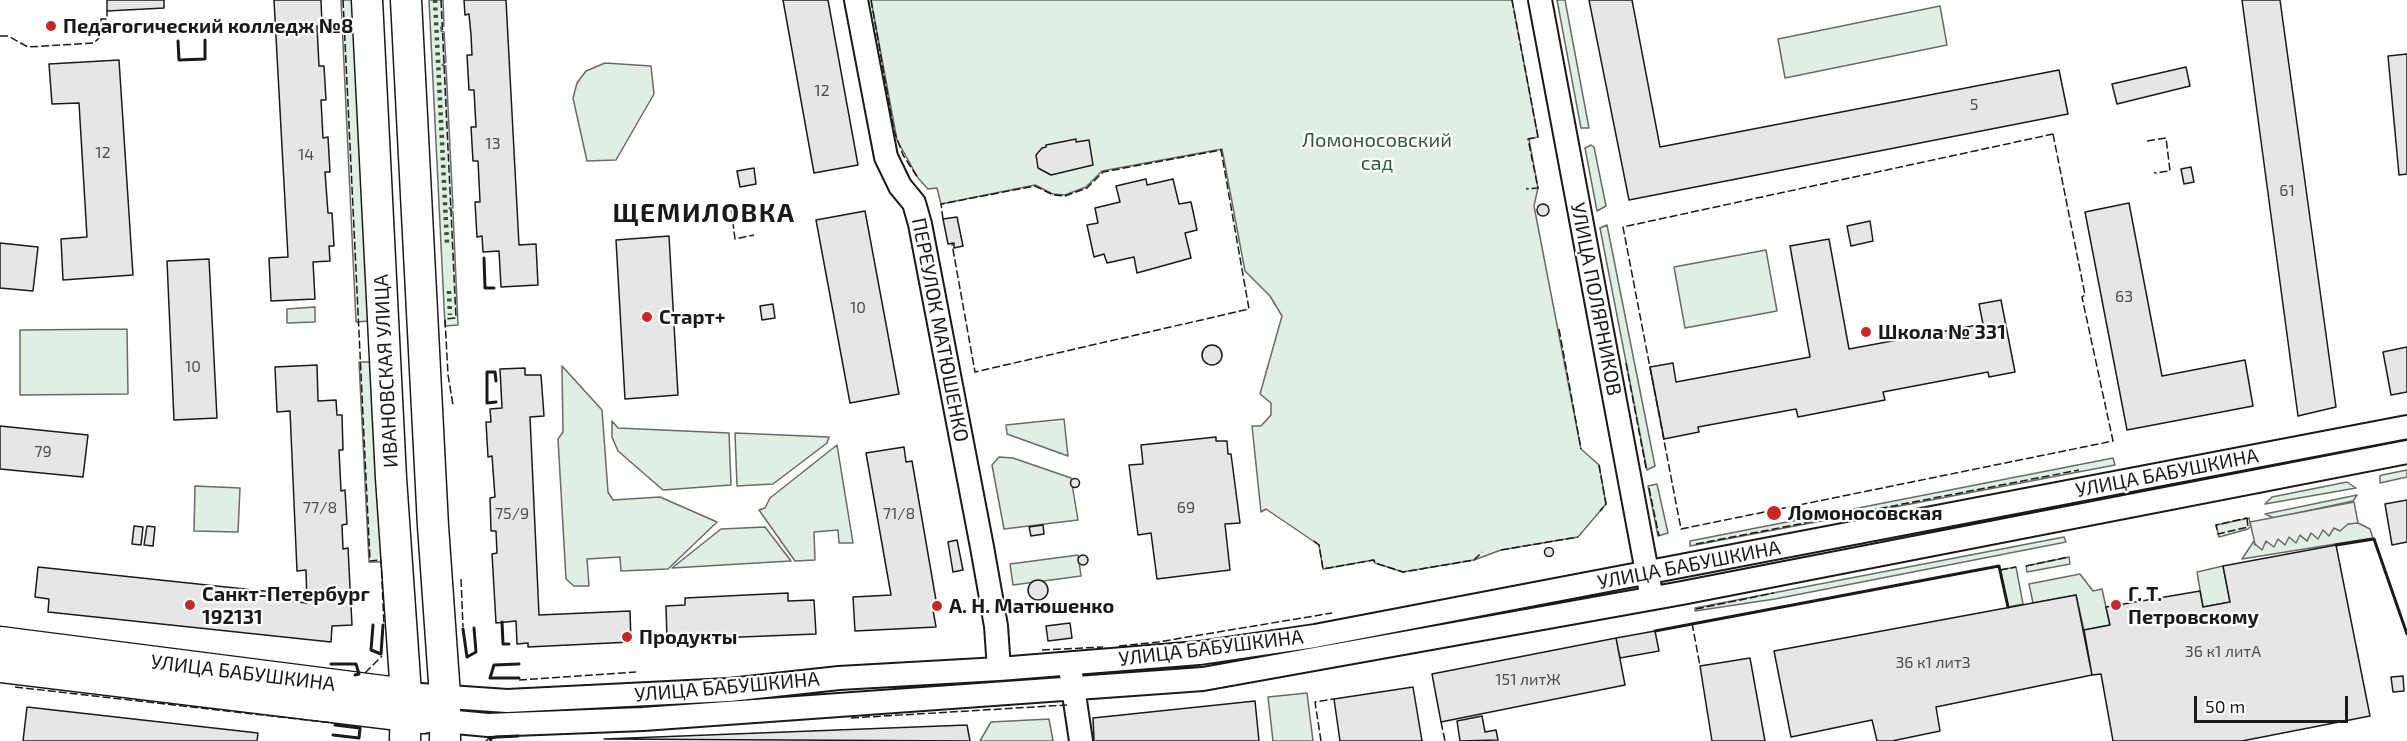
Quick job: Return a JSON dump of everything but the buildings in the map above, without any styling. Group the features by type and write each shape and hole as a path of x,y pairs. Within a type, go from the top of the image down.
{"main road":[{"name":"ИВАНОВСКАЯ УЛИЦА","path":"367,0 391,478 406,717"},
{"name":"ИВАНОВСКАЯ УЛИЦА","path":"406,0 445,719"},
{"name":"УЛИЦА БАБУШКИНА","path":"0,642 406,717"},
{"name":"УЛИЦА БАБУШКИНА","path":"0,667 406,717 445,719"}],"street":[{"name":"ПЕРЕУЛОК МАТЮШЕНКО","path":"856,0 886,158 900,186 914,203 920,224 986,569 996,626 999,669"},
{"name":"УЛИЦА ПОЛЯРНИКОВ","path":"1540,0 1652,599"},
{"name":"УЛИЦА БАБУШКИНА","path":"445,719 507,701 729,690 839,678 1070,664 1199,653 1315,636 2407,427"},
{"name":"УЛИЦА БАБУШКИНА","path":"445,719 488,725 644,719 1203,679 1652,599 2407,452"},
{"path":"1070,664 1081,741"}],"green space":[{"path":"341,0 354,0 370,321 356,322"},
{"path":"429,0 443,0 444,26 441,27 441,31 444,32 446,62 442,65 446,66 453,208 449,208 453,212 458,325 445,326"},
{"name":"Ломоносовский сад","path":"871,0 1512,0 1538,137 1529,139 1538,188 1534,206 1581,449 1599,465 1606,504 1578,537 1501,550 1474,560 1403,572 1375,563 1373,560 1323,569 1319,545 1266,509 1261,512 1252,426 1261,426 1271,415 1271,403 1260,394 1282,316 1270,296 1245,271 1222,149 1102,171 1086,187 1065,195 1053,194 1035,185 941,204 937,188 928,189 918,178 897,140"},
{"path":"1557,0 1565,0 1589,128 1581,128"},
{"path":"1940,6 1947,45 1785,78 1778,39"},
{"path":"605,63 651,66 654,94 616,160 587,161 573,98 577,83 586,71"},
{"path":"1591,145 1594,147 1606,206 1597,211 1585,148"},
{"path":"1607,225 1655,466 1647,470 1600,228"},
{"path":"1766,250 1777,311 1685,328 1674,267"},
{"path":"315,307 315,322 287,323 287,309"},
{"path":"127,329 128,394 20,395 20,330"},
{"path":"359,362 372,362 382,562 369,562"},
{"path":"562,366 602,410 608,492 613,500 660,497 717,522 668,569 621,571 620,557 587,559 589,586 574,586 566,579 558,439 563,432"},
{"path":"1064,419 1068,456 1007,434 1006,425"},
{"path":"612,421 618,428 729,433 731,485 663,490 618,451 612,437"},
{"path":"735,433 829,437 827,443 773,484 737,486"},
{"path":"837,445 853,543 839,543 838,530 814,532 815,560 795,561 759,510 765,508 770,498"},
{"path":"999,457 1013,458 1071,478 1078,520 1004,529 992,465"},
{"path":"2113,458 2115,465 1690,546 1690,541"},
{"path":"2407,470 2407,477 2380,483 2382,475"},
{"path":"2347,482 2356,488 2265,504 2272,497"},
{"path":"1657,484 1668,533 1658,536 1648,486"},
{"path":"195,486 240,488 238,532 194,531"},
{"path":"2357,495 2353,501 2274,518 2265,514"},
{"path":"2249,518 2251,526 2248,529 2219,537 2216,525"},
{"path":"2358,523 2370,529 2373,538 2242,559 2254,541 2255,545 2300,535 2307,541 2311,533"},
{"path":"765,527 791,561 672,568 721,529"},
{"path":"2064,537 2066,542 1775,599 1695,611 1695,608"},
{"path":"1078,555 1081,576 1013,585 1010,564"},
{"path":"2069,557 2070,564 2027,572 2026,566"},
{"path":"2223,566 2230,602 2203,607 2197,572"},
{"path":"2016,567 2023,604 2008,607 2000,570"},
{"path":"2080,574 2093,591 2102,589 2110,625 2084,630 2076,595 2033,603 2029,584"},
{"path":"1307,693 1313,741 1273,741 1268,697"},
{"path":"1049,719 1053,741 980,741 991,722"}],"shaded area":[{"path":"2354,502 2358,523 2348,524 2340,531 2334,528 2329,536 2323,530 2318,539 2311,533 2307,541 2300,535 2296,543 2289,537 2285,545 2278,539 2274,547 2266,541 2262,550 2255,544 2250,522"}],"hedge":[{"path":"435,0 447,243"},
{"path":"449,291 450,315"}],"fence":[{"path":"343,0 370,561 381,560 384,625"},
{"path":"441,0 456,318 445,319 448,375 453,405"},
{"path":"871,0 894,131 903,155 918,178"},
{"path":"1512,0 1538,137 1528,139 1538,188 1526,189"},
{"path":"0,36 8,36 28,47 94,43 100,37 101,19 107,19 107,11"},
{"path":"2053,134 2085,295 2082,297 2113,441 1681,529 1623,227 2053,134"},
{"path":"2147,141 2166,138 2170,171 2154,173"},
{"path":"943,219 941,204 1035,186 1053,195 1065,196 1087,188 1103,172 1221,150 1249,309 975,372 952,244"},
{"path":"750,205 731,207 735,239 754,235"},
{"path":"1559,329 1581,449"},
{"path":"1626,363 1646,468"},
{"path":"1599,465 1606,504 1600,511"},
{"path":"1696,544 2079,470"},
{"path":"1649,488 1659,536"},
{"path":"2247,518 2248,527 2218,534 2216,525 2247,518"},
{"path":"1501,550 1578,537"},
{"path":"1314,541 1319,545 1323,569 1374,560 1375,563 1403,572 1474,560 1482,552"},
{"path":"2026,566 2069,557"},
{"path":"2000,570 2016,567"},
{"path":"461,579 463,627"},
{"path":"1696,609 1774,593"},
{"path":"1119,646 1158,642 1332,613"},
{"path":"1692,623 1700,666"},
{"path":"1042,650 1103,647"},
{"path":"365,673 382,656"},
{"path":"519,680 636,672"},
{"path":"15,687 333,723"},
{"path":"1321,741 1315,702 1334,699"},
{"path":"851,718 1067,705"},
{"path":"1441,722 1445,741"},
{"path":"486,741 489,738"}],"wall":[{"path":"178,41 179,60 205,59 205,40"},
{"path":"484,258 485,288 494,288"},
{"path":"496,381 495,372 487,372 487,403 496,402"},
{"path":"2336,545 2374,539 2407,634"},
{"path":"1655,631 1999,566 2008,607"},
{"path":"502,622 503,644 509,644"},
{"path":"373,625 371,650 381,654 383,625"},
{"path":"463,629 467,657 476,652 474,628"},
{"path":"331,664 356,664 359,674 355,675"},
{"path":"519,664 494,665 490,678 519,678"},
{"path":"333,735 359,738 360,728 335,725"},
{"path":"491,741 490,738 518,736"}],"place":[{"name":"Педагогический колледж №8","path":"51,26"},
{"name":"Старт+","path":"647,317"},
{"name":"Школа № 331","path":"1866,332"},
{"name":"Ломоносовская","path":"1774,513"},
{"name":"Санкт-Петербург 192131","path":"190,605"},
{"name":"Г. Т. Петровскому","path":"2116,605"},
{"name":"А. Н. Матюшенко","path":"937,606"},
{"name":"Продукты","path":"627,637"}],"district":[{"name":"ЩЕМИЛОВКА","path":"704,213"}]}
